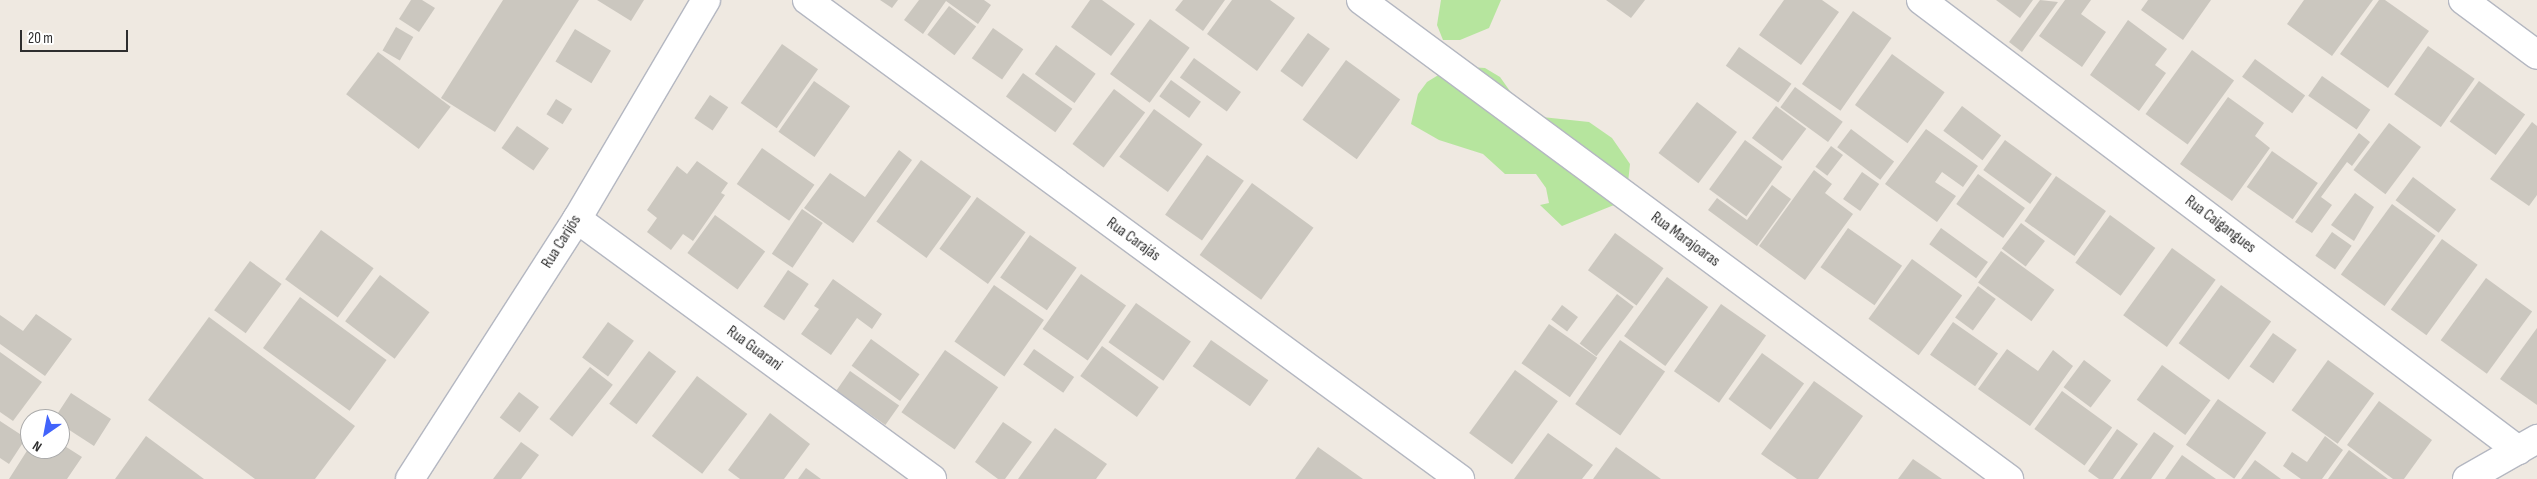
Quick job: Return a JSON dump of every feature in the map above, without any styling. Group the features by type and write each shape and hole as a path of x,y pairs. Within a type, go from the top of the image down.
{"street":[{"name":"Rua Carijós","path":"410,479 577,219 706,0"},
{"name":"Rua Carajás","path":"807,0 1460,479"},
{"name":"Rua Marajoaras","path":"1361,0 2010,479"},
{"name":"Rua Caigangues","path":"1921,0 2528,444"},
{"path":"2463,0 2537,55"},
{"name":"Rua Guarani","path":"577,219 932,479"},
{"path":"2467,479 2528,444"}],"green space":[{"path":"1441,0 1501,0 1489,28 1460,40 1443,40 1437,25"},
{"path":"1453,66 1485,68 1500,77 1517,101 1542,117 1589,122 1612,138 1630,164 1627,192 1619,203 1562,226 1540,205 1549,203 1546,188 1536,174 1505,174 1483,154 1439,140 1411,124 1418,94 1427,82"}],"building":[{"path":"411,0 422,0 435,8 419,32 399,19"},
{"path":"503,0 579,0 495,132 441,98"},
{"path":"597,0 644,0 631,21"},
{"path":"880,0 898,0 892,8"},
{"path":"919,0 984,0 991,5 978,24 946,1 923,34 904,20"},
{"path":"1090,0 1102,0 1135,24 1111,56 1071,27"},
{"path":"1183,0 1225,0 1203,31 1175,10"},
{"path":"1232,0 1270,0 1295,18 1257,71 1207,34"},
{"path":"1606,0 1645,0 1631,18"},
{"path":"1784,0 1822,0 1839,12 1801,65 1759,35"},
{"path":"1996,0 2033,0 2020,18"},
{"path":"2040,0 2058,2 2022,52 2009,42"},
{"path":"2065,0 2091,0 2081,14 2106,32 2082,67 2039,36"},
{"path":"2148,0 2211,0 2183,40 2141,10"},
{"path":"2304,0 2373,0 2332,56 2287,24"},
{"path":"2379,0 2385,0 2429,31 2388,88 2340,54"},
{"path":"949,6 976,26 954,55 927,35"},
{"path":"1853,11 1892,38 1840,111 1802,84"},
{"path":"1150,19 1190,48 1150,103 1110,74"},
{"path":"2128,20 2167,49 2155,65 2166,73 2139,111 2090,75"},
{"path":"396,27 413,37 400,60 382,50"},
{"path":"993,28 1023,49 1002,80 972,58"},
{"path":"575,29 611,51 591,83 555,62"},
{"path":"1308,33 1330,49 1302,87 1280,71"},
{"path":"782,44 818,69 777,128 741,103"},
{"path":"1056,45 1096,74 1074,103 1035,74"},
{"path":"2428,46 2475,79 2441,127 2394,94"},
{"path":"1739,47 1791,84 1778,103 1726,66"},
{"path":"2192,50 2234,81 2188,144 2146,114"},
{"path":"378,52 451,107 419,149 346,94"},
{"path":"1892,54 1945,92 1908,143 1855,105"},
{"path":"1194,58 1241,92 1227,112 1180,77"},
{"path":"2255,59 2305,95 2292,113 2242,77"},
{"path":"1346,60 1400,99 1357,159 1303,120"},
{"path":"1023,73 1072,109 1055,132 1006,96"},
{"path":"2322,76 2370,110 2357,130 2308,96"},
{"path":"1171,80 1201,102 1189,118 1159,96"},
{"path":"814,81 850,106 814,157 778,132"},
{"path":"2479,81 2525,115 2496,155 2450,121"},
{"path":"1795,87 1843,122 1828,142 1780,107"},
{"path":"1114,89 1145,112 1104,168 1072,144"},
{"path":"710,95 728,107 713,131 694,118"},
{"path":"2228,97 2264,123 2255,136 2270,148 2232,201 2180,164"},
{"path":"556,99 572,109 563,124 546,114"},
{"path":"1697,102 1737,132 1698,183 1658,153"},
{"path":"1776,106 1806,129 1782,161 1752,138"},
{"path":"1962,106 2001,135 1982,160 1943,131"},
{"path":"1154,109 1203,144 1168,192 1119,157"},
{"path":"2532,122 2537,126 2537,195 2529,206 2490,179"},
{"path":"2389,123 2421,147 2385,194 2353,170"},
{"path":"517,126 549,148 533,170 502,148"},
{"path":"1851,129 1894,161 1880,180 1837,147"},
{"path":"1926,129 1978,166 1963,187 1942,172 1935,182 1956,196 1937,222 1885,184"},
{"path":"2359,133 2370,142 2352,166 2347,162 2321,197 2332,205 2312,233 2295,222"},
{"path":"1745,140 1782,167 1746,216 1709,189"},
{"path":"2005,140 2052,174 2030,204 1983,170"},
{"path":"1831,146 1843,155 1827,176 1815,167"},
{"path":"762,148 814,185 789,221 737,184"},
{"path":"899,150 912,160 853,243 804,208 830,173 865,197"},
{"path":"2272,151 2318,183 2293,219 2247,187"},
{"path":"1207,155 1244,181 1202,241 1165,215"},
{"path":"921,160 971,196 926,258 876,221"},
{"path":"697,161 728,183 721,193 725,195 693,241 683,234 671,250 647,232 657,218 647,210 677,166 687,174"},
{"path":"1814,170 1832,184 1825,193 1853,214 1805,280 1759,246"},
{"path":"1862,172 1879,184 1860,211 1843,199"},
{"path":"1978,174 2025,208 2003,238 1956,204"},
{"path":"2056,176 2106,211 2074,256 2024,221"},
{"path":"2413,177 2456,209 2439,233 2396,200"},
{"path":"1252,183 1313,228 1261,300 1200,255"},
{"path":"1772,185 1791,199 1757,246 1708,210 1717,198 1747,220"},
{"path":"2355,193 2374,207 2354,241 2331,225"},
{"path":"977,197 1026,232 988,284 939,249"},
{"path":"2392,204 2436,236 2385,306 2341,274"},
{"path":"802,209 823,223 793,268 772,254"},
{"path":"715,215 765,251 738,289 687,253"},
{"path":"2110,215 2155,248 2121,296 2075,263"},
{"path":"2021,223 2045,241 2026,267 2002,249"},
{"path":"1848,228 1902,266 1875,305 1820,267"},
{"path":"1941,228 1988,262 1976,278 1929,244"},
{"path":"321,230 374,268 338,318 285,279"},
{"path":"2332,232 2352,246 2335,270 2315,256"},
{"path":"1615,233 1664,268 1637,305 1588,270"},
{"path":"1030,235 1077,268 1047,310 1000,278"},
{"path":"2442,239 2478,265 2426,335 2391,309"},
{"path":"2172,248 2216,280 2167,347 2123,315"},
{"path":"2001,251 2054,290 2031,321 1978,283"},
{"path":"1912,259 1962,295 1919,355 1869,319"},
{"path":"250,261 282,284 246,333 214,310"},
{"path":"788,270 809,284 784,320 763,306"},
{"path":"1081,274 1126,306 1088,360 1043,329"},
{"path":"380,275 430,312 395,359 345,321"},
{"path":"1667,277 1708,307 1665,366 1624,336"},
{"path":"2486,278 2532,312 2487,374 2441,340"},
{"path":"833,279 882,314 872,329 857,318 831,355 801,334 819,309 814,306"},
{"path":"994,285 1044,320 1004,377 954,342"},
{"path":"2221,285 2271,321 2229,380 2179,343"},
{"path":"1978,286 1996,299 1973,330 1955,318"},
{"path":"1617,294 1634,307 1596,356 1580,344"},
{"path":"300,297 387,360 350,411 263,348"},
{"path":"1136,303 1191,341 1163,381 1108,342"},
{"path":"1721,304 1766,336 1719,403 1674,371"},
{"path":"1562,305 1578,317 1567,331 1551,319"},
{"path":"36,314 72,339 45,376 0,344 0,315 23,331"},
{"path":"209,317 355,426 315,479 255,479 148,400"},
{"path":"608,322 634,341 608,376 582,358"},
{"path":"1953,322 1998,354 1975,386 1930,355"},
{"path":"1549,324 1597,358 1570,397 1521,363"},
{"path":"2537,328 2537,405 2500,379"},
{"path":"2273,333 2297,350 2273,383 2249,367"},
{"path":"871,339 920,374 900,401 852,366"},
{"path":"1211,340 1268,380 1250,406 1193,366"},
{"path":"1620,340 1665,372 1620,435 1575,404"},
{"path":"1102,346 1159,387 1137,417 1080,376"},
{"path":"1034,349 1074,377 1063,393 1023,365"},
{"path":"2007,349 2038,371 2053,350 2073,366 2030,426 1978,389"},
{"path":"945,350 998,387 955,450 901,412"},
{"path":"649,351 676,371 636,424 609,404"},
{"path":"0,352 42,382 20,409 13,421 0,412"},
{"path":"1762,353 1804,384 1771,430 1728,399"},
{"path":"2084,360 2111,380 2091,408 2064,387"},
{"path":"2328,360 2374,394 2338,444 2292,410"},
{"path":"2162,365 2211,400 2185,435 2137,400"},
{"path":"590,367 613,385 572,437 549,419"},
{"path":"1515,370 1558,401 1512,464 1469,433"},
{"path":"850,371 899,405 885,425 836,391"},
{"path":"697,376 747,414 702,474 652,436"},
{"path":"1814,381 1863,416 1818,479 1797,479 1761,454"},
{"path":"2062,391 2112,427 2085,465 2034,429"},
{"path":"519,392 539,407 520,433 500,418"},
{"path":"71,393 111,419 94,446 70,430 70,409 61,409"},
{"path":"2218,399 2266,433 2234,479 2186,445"},
{"path":"2379,401 2432,440 2404,479 2393,479 2347,445"},
{"path":"770,413 810,444 784,479 740,479 728,470"},
{"path":"0,421 20,434 20,447 9,464 0,458"},
{"path":"1003,422 1032,442 1005,479 998,479 975,462"},
{"path":"1055,428 1107,464 1096,479 1018,479"},
{"path":"2117,429 2138,444 2113,479 2099,479 2088,471"},
{"path":"2154,432 2174,446 2151,479 2120,479"},
{"path":"1548,433 1593,465 1582,479 1514,479"},
{"path":"146,436 204,479 115,479"},
{"path":"2325,436 2343,450 2322,479 2301,479 2283,466 2292,452 2307,462"},
{"path":"521,442 539,455 521,479 493,479"},
{"path":"1318,447 1363,479 1295,479"},
{"path":"1616,447 1661,479 1593,479"},
{"path":"70,449 82,457 67,479 9,479 22,459 70,459"},
{"path":"2349,450 2388,479 2328,479"},
{"path":"2182,455 2216,479 2165,479"},
{"path":"1913,459 1942,479 1898,479"},
{"path":"2255,460 2281,479 2241,479"},
{"path":"806,468 821,479 798,479"}]}
